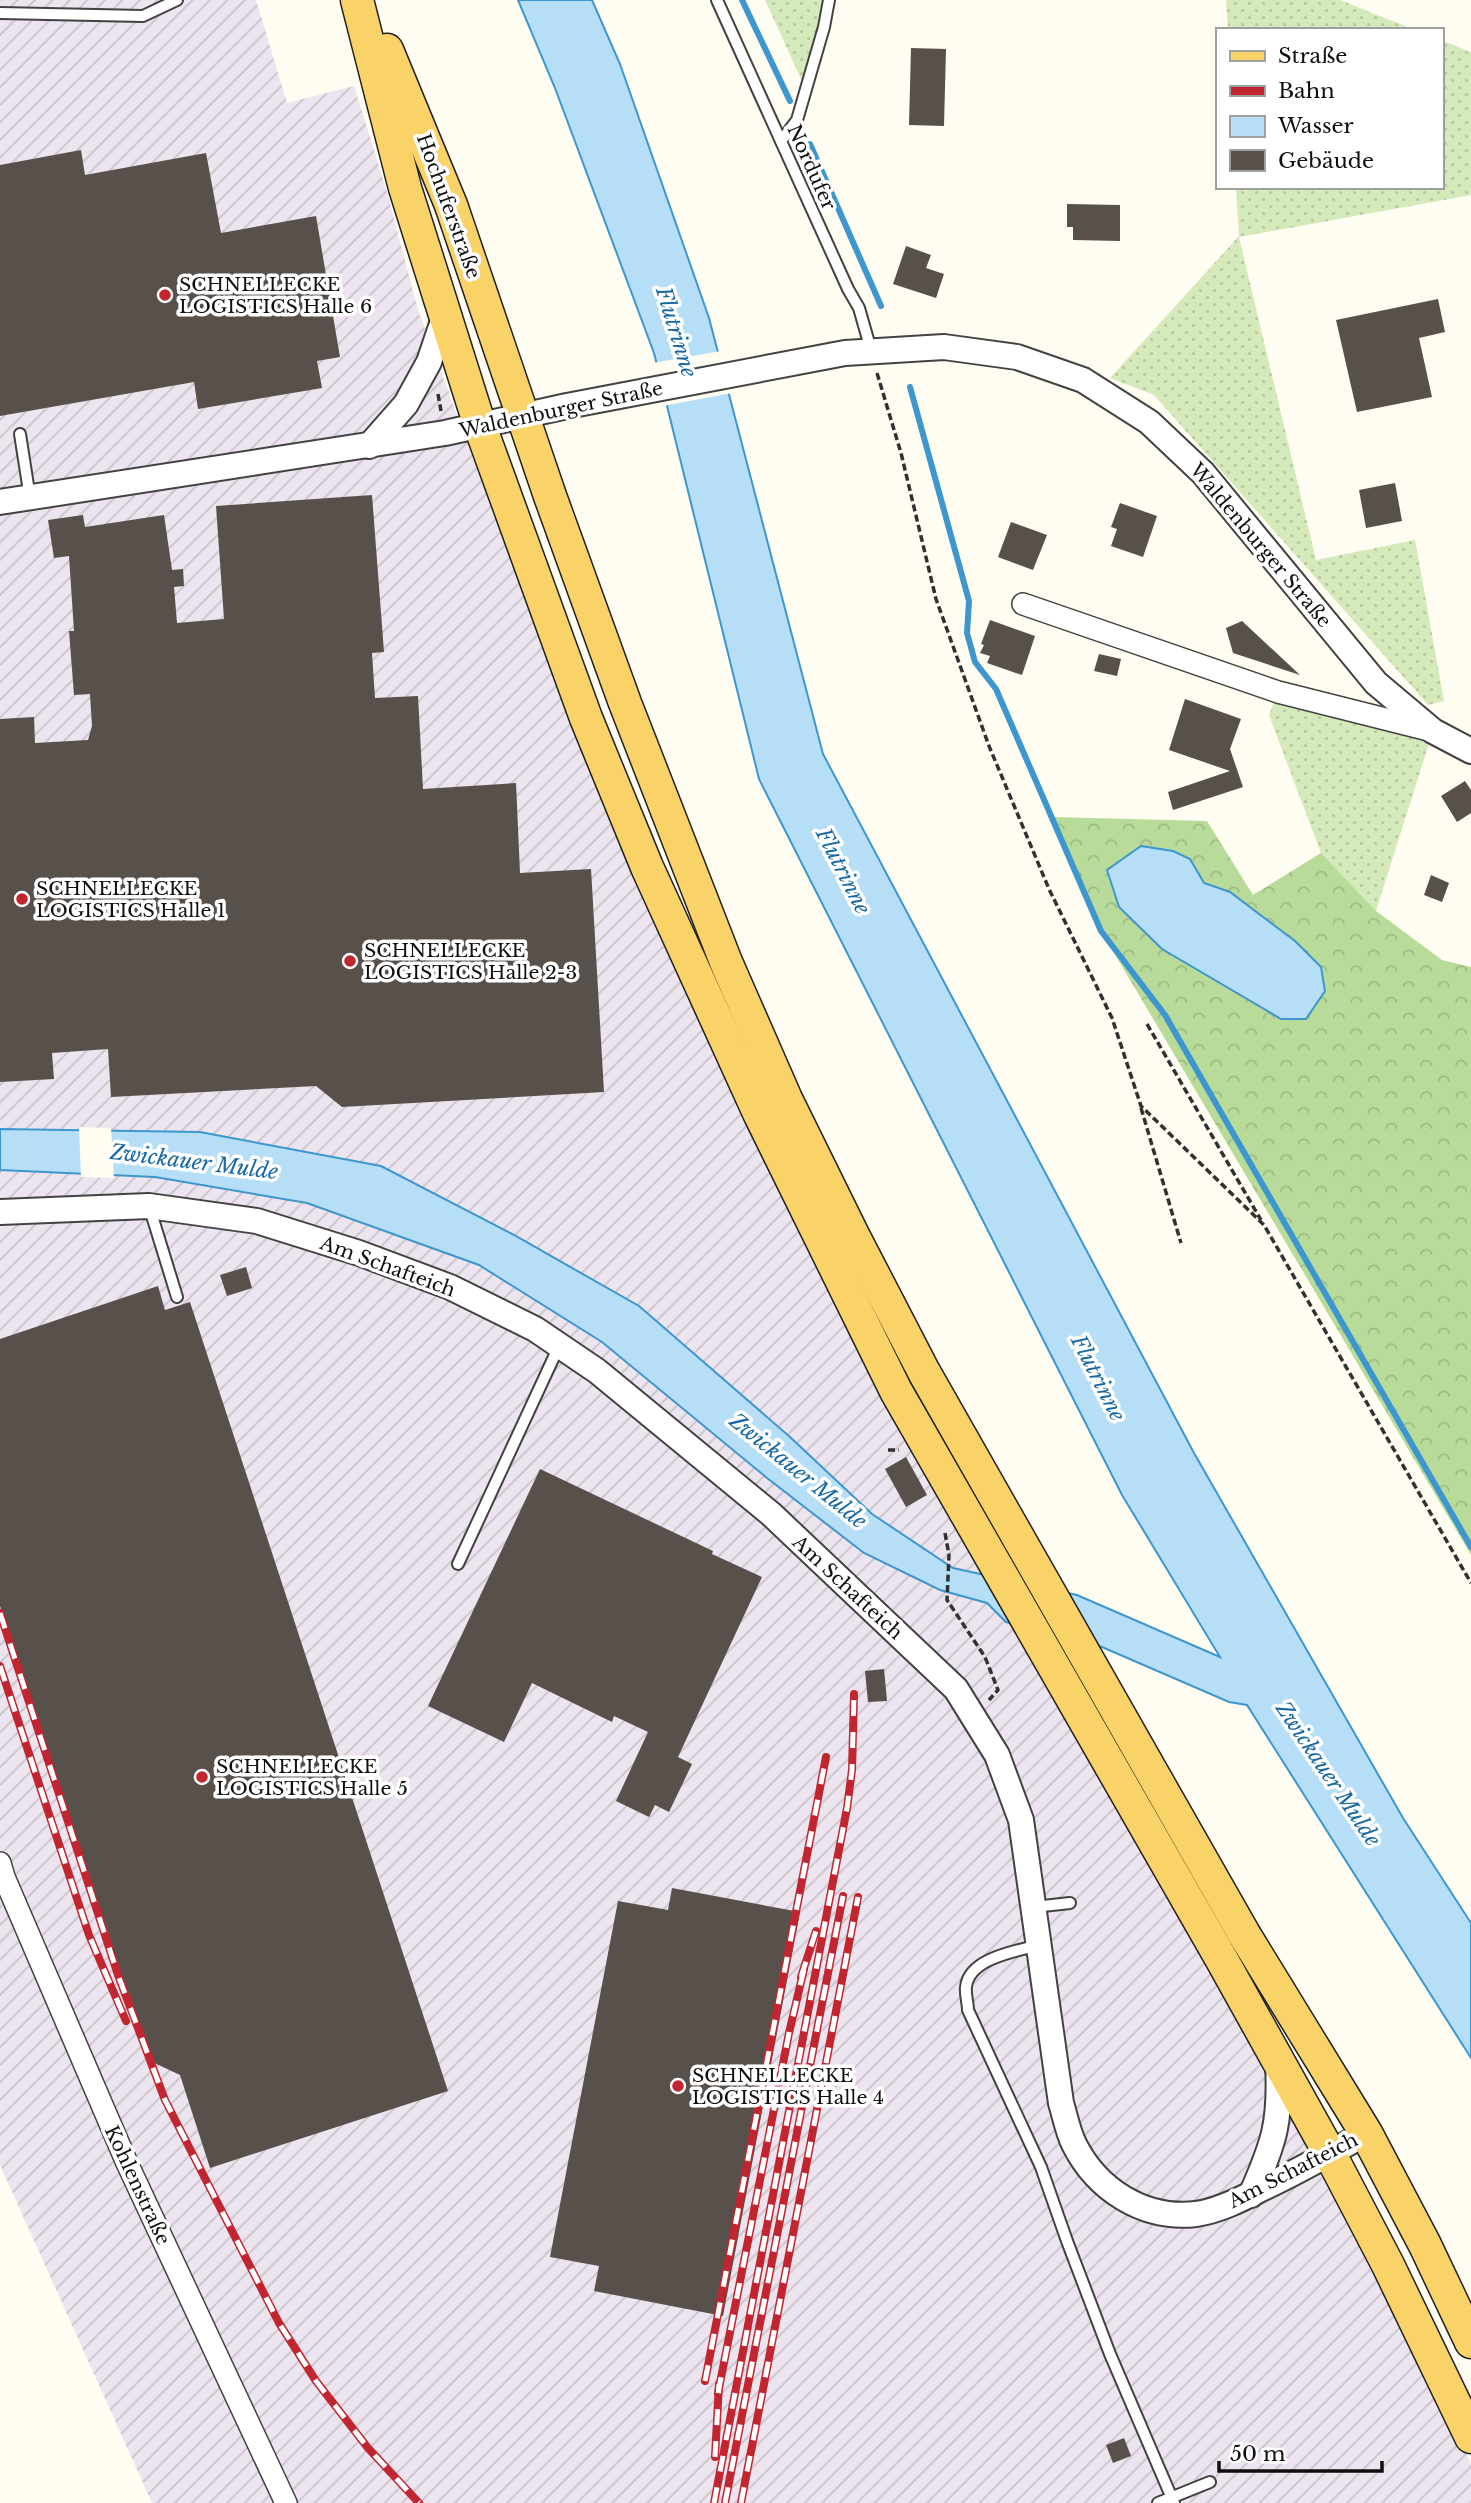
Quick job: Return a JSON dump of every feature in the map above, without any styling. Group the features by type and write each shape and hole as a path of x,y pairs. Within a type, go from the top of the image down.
{"main road":[{"name":"Hochuferstraße","path":"357,0 383,93 405,188 480,426 586,718 647,867 760,1115 896,1391 1330,2154 1388,2265 1471,2437"},
{"name":"Hochuferstraße","path":"363,0 409,99 451,205 550,496 625,703 753,1026 853,1236 924,1372 1244,1934 1366,2133 1471,2342"}],"street":[{"path":"369,446 406,404 429,362 444,318"},
{"name":"Waldenburger Straße","path":"0,502 369,446 845,353 944,347 1017,357 1083,380 1149,422 1203,473 1376,683 1433,731 1471,751"},
{"name":"Waldenburger Straße","path":"1023,604 1279,692 1433,731"},
{"name":"Am Schafteich","path":"0,1212 149,1206 257,1221 359,1253 450,1287 535,1329 597,1371 771,1514 956,1689 997,1755 1021,1820 1061,2103 1073,2143 1094,2176 1125,2201 1155,2213 1196,2214 1227,2205 1251,2194 1366,2133"},
{"name":"Kohlenstraße","path":"0,1863 127,2163 286,2503"},
{"path":"1251,2194 1277,2129 1280,2099 1278,2062"}],"lane":[{"path":"0,13 143,16 177,0"},
{"name":"Nordufer","path":"717,0 859,308 871,350"},
{"path":"780,141 797,120 824,27 829,0"},
{"path":"20,435 30,498"},
{"path":"149,1206 177,1297"},
{"path":"458,1564 559,1346"},
{"path":"1034,1907 1070,1903"},
{"path":"1040,1945 1004,1954 980,1965 966,1985 968,2010 1041,2167 1105,2341 1173,2500"},
{"path":"1158,2503 1173,2500 1210,2482"}],"path":[{"path":"871,350 901,453 936,600 989,746 1044,877 1112,1018 1181,1242"},
{"path":"437,385 441,413"},
{"path":"1147,1024 1471,1583"},
{"path":"1141,1106 1264,1225"},
{"path":"949,1555 947,1600 985,1657 998,1690 974,1717"}],"shaded area":[{"path":"0,0 256,0 287,103 354,86 387,192 418,310 502,536 619,825 1051,1687 1369,2254 1424,2361 1471,2464 1471,2503 152,2503 0,2165"}],"green space":[{"path":"765,0 829,0 806,90"},
{"path":"1226,0 1340,0 1410,28 1228,28"},
{"path":"1443,41 1471,52 1471,195 1239,237 1316,560 1415,540 1444,701 1428,705 1154,395 1110,378 1239,236 1236,189 1443,189"},
{"path":"1278,692 1433,731 1376,911 1321,853 1269,715"},
{"path":"1053,817 1207,821 1253,895 1321,853 1376,911 1442,960 1471,967 1471,1555 1101,931"}],"water":[{"path":"518,0 592,0 620,64 709,318 823,754 1194,1453 1403,1818 1471,1923 1471,2058 1247,1705 1229,1702 1102,1647 1006,1622 987,1603 940,1590 864,1553 767,1478 602,1342 479,1265 307,1203 155,1177 0,1170 0,1129 200,1132 381,1166 514,1235 639,1306 790,1437 872,1514 953,1568 1077,1595 1220,1657 1122,1495 759,779 654,353 555,88"},
{"path":"1141,846 1173,851 1190,859 1204,883 1230,892 1295,941 1321,967 1325,991 1306,1019 1281,1019 1162,949 1119,907 1107,870"}],"pier":[{"path":"721,351 732,393 663,406 653,363"},
{"path":"79,1127 111,1128 114,1178 81,1177"}],"building":[{"path":"911,48 946,49 944,126 909,125"},
{"name":"SCHNELLECKE LOGISTICS Halle 6","path":"81,150 85,175 206,153 221,233 316,216 340,357 317,361 322,388 198,409 194,382 0,416 0,165"},
{"path":"1067,204 1120,205 1120,241 1073,240 1073,227 1067,227"},
{"path":"906,246 931,255 926,268 944,274 936,298 893,284"},
{"path":"1438,299 1445,332 1419,338 1432,397 1357,412 1336,320"},
{"path":"1395,483 1402,521 1366,528 1359,490"},
{"path":"372,495 384,652 372,653 375,698 418,696 423,789 516,783 520,873 591,869 604,1092 342,1107 316,1086 111,1097 108,1049 52,1053 54,1079 0,1082 0,719 34,717 35,743 88,740 92,726 90,694 74,695 69,631 74,631 69,556 54,558 48,520 83,515 85,527 164,515 172,570 183,569 184,586 174,587 177,623 224,619 216,506"},
{"path":"1120,503 1157,516 1143,557 1111,546 1117,529 1111,527"},
{"path":"1011,522 1047,535 1033,570 998,557"},
{"path":"990,620 1035,636 1022,675 987,663 990,656 980,653"},
{"path":"1242,621 1300,675 1233,653 1226,628"},
{"path":"1099,654 1121,659 1117,676 1094,671"},
{"path":"1185,699 1241,719 1230,749 1243,787 1173,810 1168,792 1230,771 1169,750"},
{"path":"1465,781 1471,790 1471,813 1457,822 1441,796"},
{"path":"1431,875 1449,883 1442,902 1424,895"},
{"path":"246,1267 252,1288 227,1296 220,1275"},
{"name":"SCHNELLECKE LOGISTICS Halle 5","path":"158,1286 165,1310 190,1302 448,2091 210,2168 180,2075 148,2060 0,1606 0,1339"},
{"path":"906,1457 927,1495 906,1507 885,1469"},
{"path":"540,1469 762,1577 678,1757 692,1764 669,1812 655,1805 649,1817 616,1801 648,1732 614,1716 612,1722 532,1683 504,1742 428,1706"},
{"path":"884,1669 887,1701 868,1702 865,1671"},
{"name":"SCHNELLECKE LOGISTICS Halle 4","path":"672,1888 800,1912 723,2316 594,2291 599,2266 550,2257 618,1901 668,1910"},
{"path":"1124,2438 1131,2456 1113,2463 1106,2445"}],"waterway":[{"path":"742,0 790,101"},
{"path":"810,144 881,306"},
{"path":"910,387 969,601 967,633 975,662 996,689 1101,931 1165,1015 1471,1547"}],"railway":[{"path":"0,1613 118,1975 165,2100 279,2323 316,2381 368,2448 419,2503"},
{"path":"0,1666 89,1935 126,2021"},
{"path":"714,2503 847,1808 852,1770 854,1694"},
{"path":"705,2381 826,1757"},
{"path":"725,2503 843,1896"},
{"path":"741,2503 858,1897"},
{"path":"801,1977 816,1931"},
{"path":"718,2393 804,1969"},
{"path":"715,2457 719,2384"}],"place":[{"name":"SCHNELLECKE LOGISTICS Halle 6","path":"165,295"},
{"name":"SCHNELLECKE LOGISTICS Halle 1","path":"22,899"},
{"name":"SCHNELLECKE LOGISTICS Halle 2-3","path":"350,961"},
{"name":"SCHNELLECKE LOGISTICS Halle 5","path":"202,1777"},
{"name":"SCHNELLECKE LOGISTICS Halle 4","path":"678,2086"}],"water label":[{"name":"Flutrinne","path":"676,332"},
{"name":"Flutrinne","path":"843,871"},
{"name":"Zwickauer Mulde","path":"194,1162"},
{"name":"Flutrinne","path":"1098,1378"},
{"name":"Zwickauer Mulde","path":"798,1471"},
{"name":"Zwickauer Mulde","path":"1328,1774"}]}
